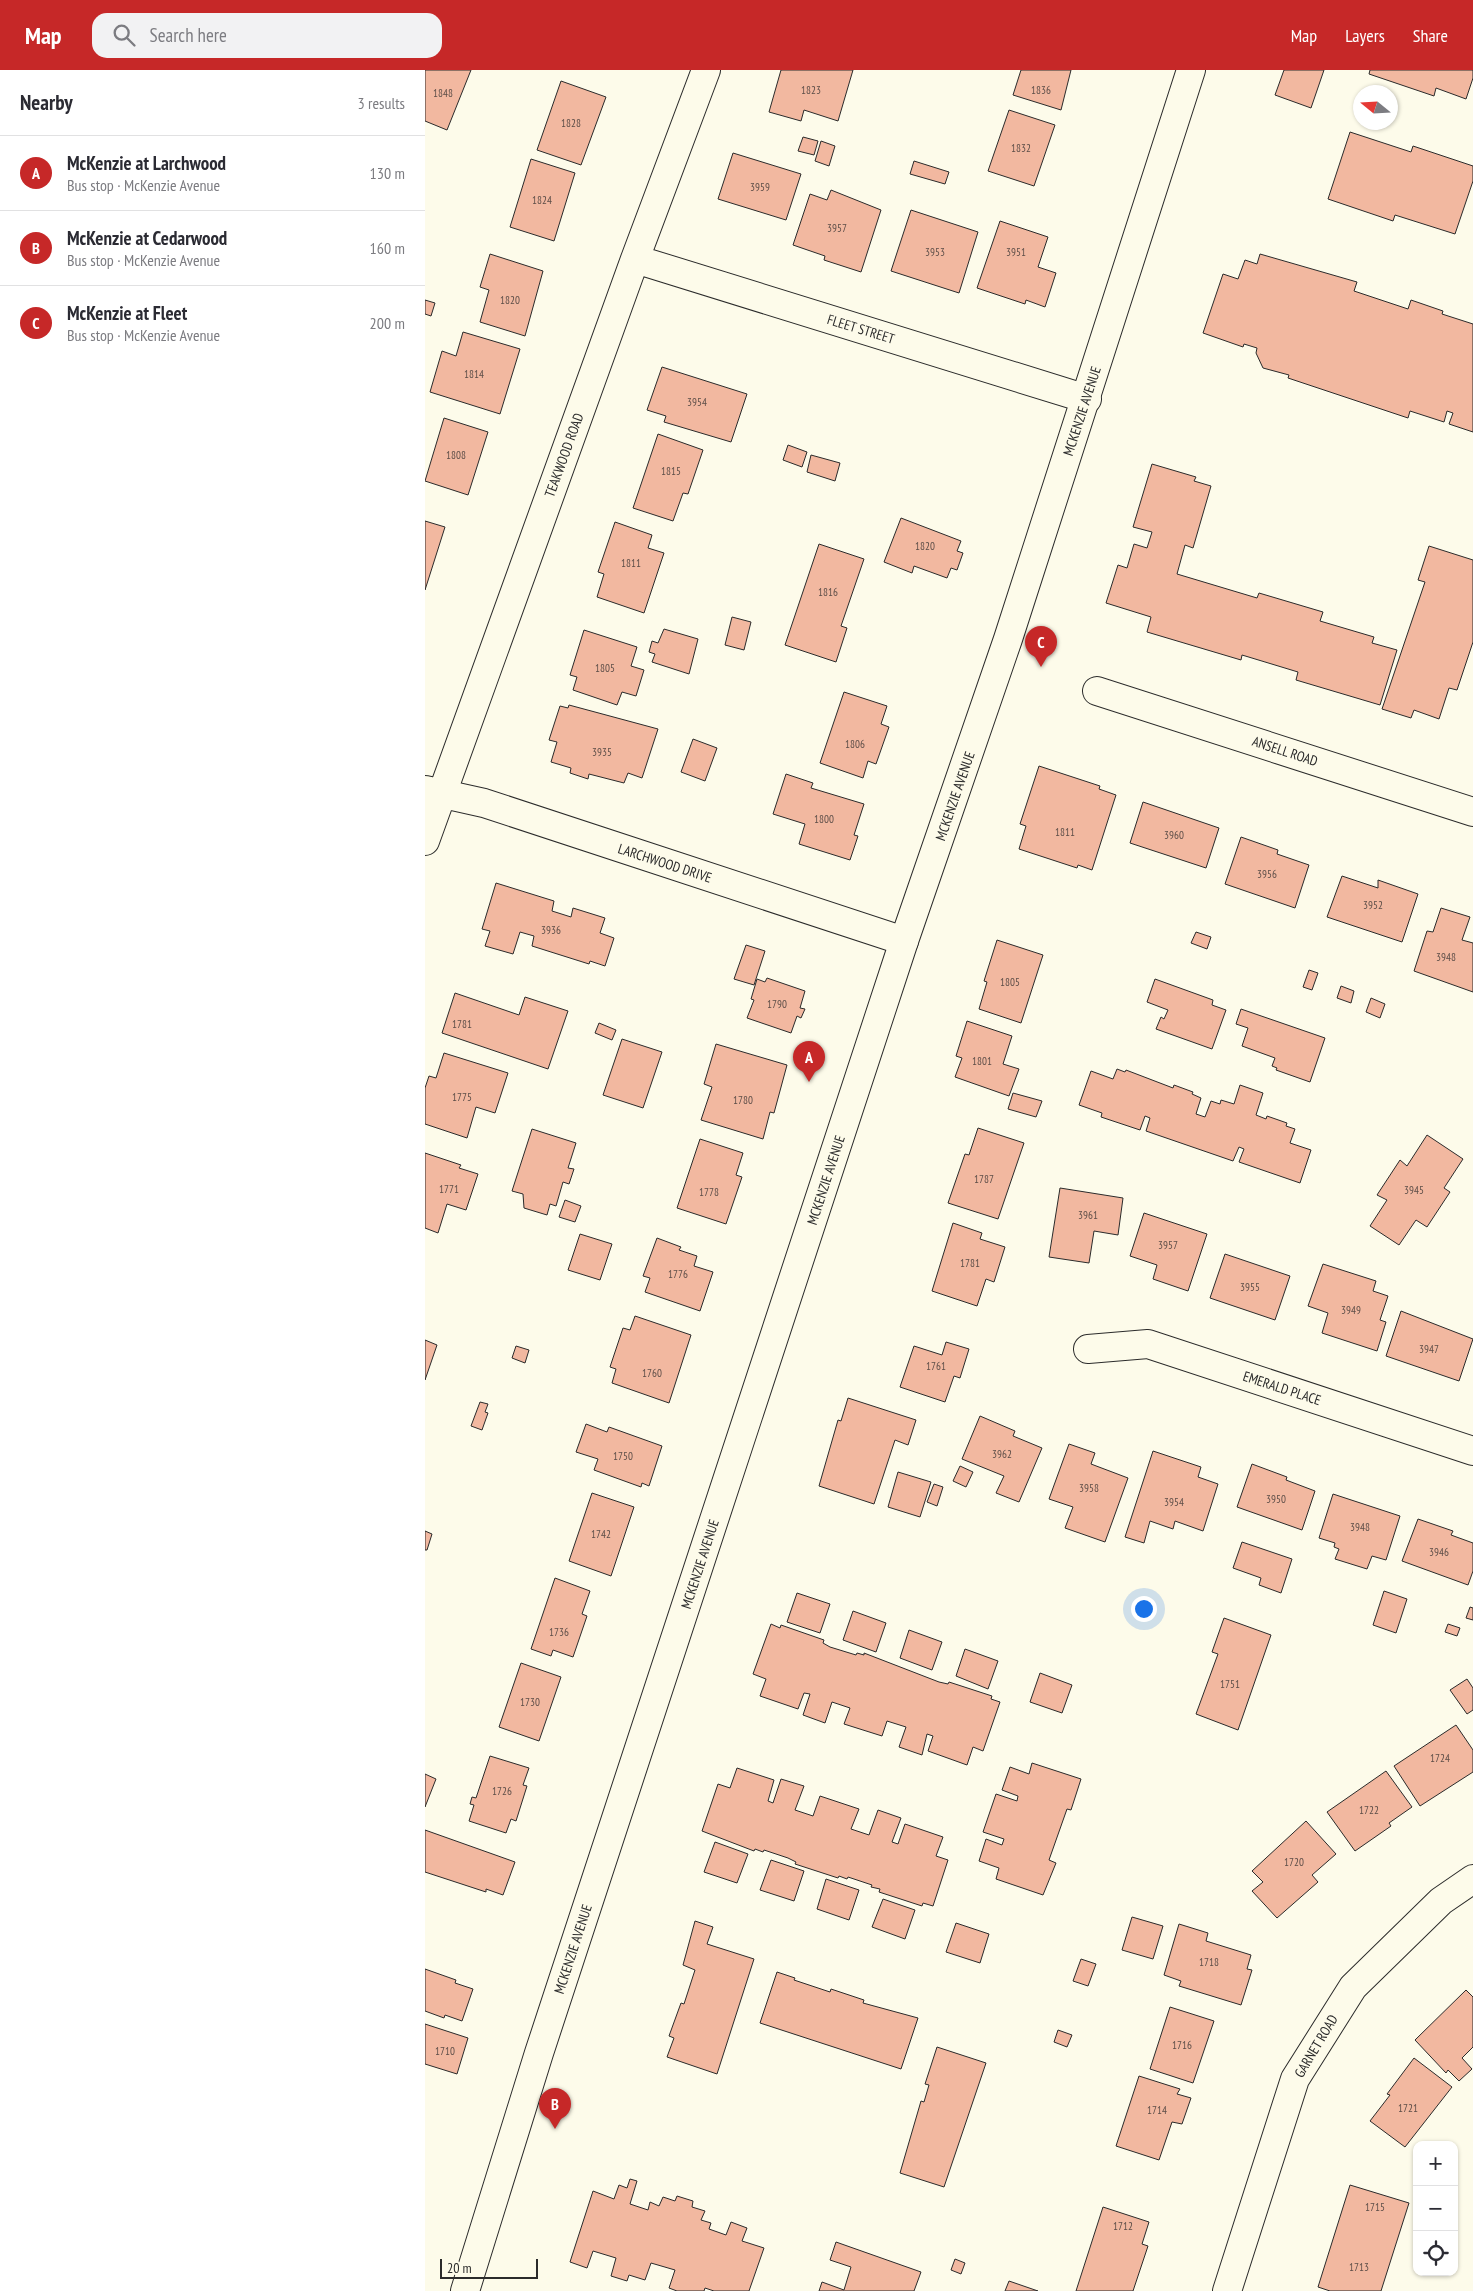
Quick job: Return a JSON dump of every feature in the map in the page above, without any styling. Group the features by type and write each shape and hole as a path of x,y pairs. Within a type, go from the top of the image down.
{"street":[{"name":"TEAKWOOD ROAD","path":"425,841 433,791 706,70"},
{"name":"MCKENZIE AVENUE","path":"465,2291 539,2053 904,941 1008,639 1087,399 1191,70"},
{"name":"FLEET STREET","path":"635,259 1087,399"},
{"name":"ANSELL ROAD","path":"1097,692 1473,812"},
{"name":"LARCHWOOD DRIVE","path":"433,791 493,806 904,941"},
{"name":"EMERALD PLACE","path":"1088,1349 1148,1344 1473,1451"},
{"name":"GARNET ROAD","path":"1227,2291 1295,2079 1353,1987 1441,1901 1473,1879"}],"building":[{"path":"425,70 471,70 447,130 425,121"},
{"path":"781,70 853,70 838,121 804,110 801,121 769,112"},
{"path":"1021,70 1071,70 1061,110 1013,95"},
{"path":"1284,70 1324,70 1311,108 1275,95"},
{"path":"1370,70 1473,70 1473,78 1466,99 1436,88 1434,96 1369,74"},
{"path":"561,81 606,97 581,165 537,150"},
{"path":"1009,110 1055,125 1034,186 988,171"},
{"path":"1350,132 1411,152 1413,146 1473,166 1473,181 1455,234 1395,215 1393,221 1328,199"},
{"path":"803,137 818,141 814,155 798,151"},
{"path":"821,141 835,146 829,166 815,161"},
{"path":"733,153 801,174 786,220 718,199"},
{"path":"531,159 575,173 554,241 510,227"},
{"path":"914,161 949,172 945,184 910,174"},
{"path":"831,190 881,210 861,272 824,260 825,256 793,245 810,194 827,200"},
{"path":"911,210 978,232 959,293 891,271"},
{"path":"1000,221 1048,237 1038,267 1056,273 1045,307 1026,300 1025,304 977,288"},
{"path":"490,254 543,271 525,336 480,322 489,290 480,287"},
{"path":"1260,254 1357,282 1354,291 1408,309 1411,300 1443,311 1442,314 1473,324 1473,432 1449,424 1453,413 1447,411 1444,422 1410,411 1408,418 1288,378 1289,375 1263,368 1256,353 1257,348 1244,344 1243,347 1203,333 1223,274 1238,279 1245,260 1257,264"},
{"path":"425,300 435,303 431,316 425,314"},
{"path":"463,332 520,349 500,414 430,392 442,351 456,356"},
{"path":"662,367 747,394 731,442 664,422 666,416 647,410"},
{"path":"444,418 488,432 468,495 425,481"},
{"path":"658,434 703,450 688,494 683,493 673,521 633,508"},
{"path":"788,445 807,452 802,467 783,460"},
{"path":"811,455 840,463 835,481 807,472"},
{"path":"1152,464 1196,477 1194,481 1211,486 1193,548 1185,545 1177,574 1257,598 1259,593 1323,612 1320,621 1374,637 1372,643 1397,650 1380,705 1296,680 1298,672 1242,655 1241,660 1147,632 1151,617 1106,603 1118,565 1127,568 1134,544 1147,548 1152,532 1133,527"},
{"path":"901,518 961,541 957,551 963,553 957,570 951,568 947,578 914,566 912,573 884,562"},
{"path":"425,521 445,527 425,590"},
{"path":"615,522 652,535 648,548 664,553 644,613 597,597 604,574 598,572"},
{"path":"819,544 864,559 841,626 847,628 836,662 785,645"},
{"path":"1429,546 1473,560 1473,642 1457,690 1449,688 1439,719 1414,710 1411,718 1382,709 1425,582 1418,580"},
{"path":"732,617 751,622 744,650 725,645"},
{"path":"664,629 698,639 689,674 652,662 655,654 649,652 652,641 658,643"},
{"path":"584,630 637,647 631,666 644,670 636,696 622,692 617,705 573,690 577,677 570,675"},
{"path":"844,692 887,706 881,724 889,727 876,764 868,761 863,778 820,763"},
{"path":"569,705 658,729 642,778 628,773 624,783 589,774 588,779 570,773 571,768 551,762 557,742 549,740 560,706 568,708"},
{"path":"693,739 717,748 705,781 681,772"},
{"path":"1039,766 1100,786 1099,789 1116,795 1092,870 1078,865 1077,868 1019,849 1026,826 1020,824"},
{"path":"786,774 813,783 811,788 864,804 854,835 858,836 850,860 799,844 805,824 773,814"},
{"path":"1143,802 1219,828 1206,868 1130,843"},
{"path":"1241,837 1278,850 1277,854 1309,865 1295,908 1225,884"},
{"path":"1342,876 1378,888 1378,880 1418,894 1402,942 1327,917"},
{"path":"496,883 554,901 552,911 571,917 573,908 605,918 600,933 614,938 605,966 590,961 589,964 532,946 534,936 520,932 513,954 485,946 490,931 482,929"},
{"path":"1441,908 1470,917 1462,940 1473,943 1473,992 1414,971 1427,931 1433,932"},
{"path":"1196,932 1211,937 1207,949 1191,943"},
{"path":"997,940 1043,955 1021,1023 979,1009 987,982 984,981"},
{"path":"746,945 765,951 754,985 734,979"},
{"path":"1309,970 1318,973 1312,990 1303,987"},
{"path":"767,978 805,991 800,1008 805,1009 801,1018 797,1016 791,1033 747,1018 754,1000 751,999 757,979 765,982"},
{"path":"1155,979 1213,1000 1212,1005 1226,1010 1212,1049 1156,1029 1161,1017 1164,1019 1168,1010 1147,1002"},
{"path":"1341,986 1354,991 1351,1003 1337,998"},
{"path":"455,993 519,1015 525,997 568,1011 548,1069 442,1033"},
{"path":"1371,998 1385,1004 1380,1018 1366,1012"},
{"path":"1241,1009 1325,1038 1310,1082 1276,1070 1277,1068 1272,1066 1275,1058 1242,1046 1248,1028 1236,1024"},
{"path":"967,1021 1012,1036 1003,1064 1019,1069 1009,1096 955,1077 962,1058 956,1056"},
{"path":"599,1023 616,1030 612,1040 595,1033"},
{"path":"622,1039 662,1052 643,1108 603,1095"},
{"path":"716,1044 787,1065 774,1113 770,1112 763,1139 701,1120 712,1087 704,1084"},
{"path":"444,1053 508,1073 495,1113 476,1107 467,1138 425,1124 425,1088 429,1076 436,1078"},
{"path":"1117,1069 1125,1072 1126,1070 1173,1088 1174,1085 1193,1092 1192,1094 1201,1098 1196,1114 1205,1117 1211,1101 1220,1104 1221,1100 1234,1104 1240,1085 1263,1093 1256,1115 1266,1119 1267,1116 1287,1123 1286,1126 1295,1129 1290,1143 1311,1150 1300,1183 1239,1162 1244,1149 1239,1147 1233,1161 1146,1131 1150,1118 1145,1116 1140,1130 1101,1117 1102,1113 1079,1105 1091,1071 1113,1079"},
{"path":"1013,1093 1042,1101 1036,1117 1008,1109"},
{"path":"978,1128 1024,1143 998,1219 948,1203 965,1154 969,1155"},
{"path":"532,1129 576,1143 568,1168 574,1169 569,1184 563,1182 556,1206 550,1204 547,1215 524,1208 523,1194 512,1191"},
{"path":"1427,1135 1463,1159 1444,1188 1450,1192 1427,1227 1416,1220 1399,1245 1370,1226 1387,1200 1377,1195 1400,1160 1407,1166"},
{"path":"700,1139 743,1153 736,1175 742,1177 726,1224 677,1208"},
{"path":"425,1153 461,1165 459,1168 478,1174 466,1210 447,1204 438,1233 425,1228"},
{"path":"1060,1188 1123,1198 1118,1235 1094,1231 1089,1263 1049,1257"},
{"path":"565,1200 581,1206 575,1222 559,1217"},
{"path":"1144,1213 1207,1234 1188,1291 1153,1279 1157,1265 1130,1256"},
{"path":"953,1223 982,1233 980,1239 1005,1247 994,1282 986,1279 977,1306 932,1291"},
{"path":"580,1234 612,1244 600,1280 568,1270"},
{"path":"657,1238 681,1247 679,1250 697,1256 694,1266 713,1272 700,1311 645,1292 650,1278 643,1276"},
{"path":"1225,1254 1290,1276 1275,1320 1210,1298"},
{"path":"1323,1264 1376,1281 1373,1291 1388,1296 1380,1320 1386,1322 1377,1351 1322,1333 1328,1313 1308,1306"},
{"path":"1401,1311 1473,1339 1459,1381 1386,1356"},
{"path":"635,1316 691,1335 669,1403 612,1383 616,1369 610,1367 623,1328 630,1330"},
{"path":"425,1340 437,1345 425,1380"},
{"path":"946,1342 969,1349 960,1378 954,1376 945,1402 900,1387 914,1346 942,1355"},
{"path":"516,1346 529,1350 525,1363 512,1358"},
{"path":"848,1398 916,1420 908,1445 895,1440 874,1504 819,1486 838,1420 841,1421"},
{"path":"480,1402 488,1404 485,1412 488,1413 482,1430 471,1426"},
{"path":"980,1416 1015,1431 1013,1436 1042,1448 1019,1502 996,1493 1004,1476 962,1459"},
{"path":"586,1424 607,1432 609,1427 662,1446 649,1486 642,1483 641,1487 594,1470 598,1459 576,1452"},
{"path":"1069,1444 1095,1453 1091,1464 1128,1478 1105,1542 1065,1528 1073,1507 1049,1499"},
{"path":"1153,1451 1201,1467 1198,1477 1218,1484 1203,1531 1175,1521 1173,1529 1150,1521 1144,1543 1125,1537"},
{"path":"1252,1464 1287,1477 1286,1480 1315,1491 1302,1530 1237,1507"},
{"path":"960,1466 973,1472 966,1487 953,1481"},
{"path":"898,1472 931,1482 920,1517 888,1507"},
{"path":"934,1484 943,1487 937,1506 927,1502"},
{"path":"592,1493 634,1507 611,1576 569,1561"},
{"path":"1333,1494 1400,1516 1386,1560 1372,1556 1367,1569 1335,1559 1339,1549 1334,1547 1335,1543 1319,1538"},
{"path":"1418,1519 1453,1531 1451,1535 1473,1543 1473,1571 1468,1585 1402,1561"},
{"path":"425,1531 432,1534 427,1550 425,1550"},
{"path":"1242,1542 1292,1559 1281,1593 1259,1585 1261,1578 1233,1568"},
{"path":"555,1578 590,1591 582,1614 587,1616 573,1657 553,1650 551,1656 531,1649"},
{"path":"1384,1591 1407,1599 1396,1633 1373,1625"},
{"path":"797,1593 830,1604 820,1633 787,1622"},
{"path":"1470,1607 1473,1608 1473,1620 1466,1618"},
{"path":"853,1611 886,1623 876,1652 843,1640"},
{"path":"1224,1618 1271,1635 1238,1730 1196,1714 1218,1654 1212,1652"},
{"path":"771,1624 780,1628 781,1625 824,1640 823,1643 830,1647 856,1655 857,1653 864,1655 864,1653 939,1682 948,1684 949,1682 992,1696 991,1699 1000,1702 983,1751 973,1747 967,1765 928,1751 933,1736 927,1734 922,1755 899,1747 906,1727 887,1721 882,1736 844,1724 850,1708 832,1702 825,1723 803,1715 810,1694 804,1693 798,1709 760,1696 766,1679 753,1674"},
{"path":"1448,1624 1460,1628 1457,1636 1445,1632"},
{"path":"909,1630 942,1642 932,1670 900,1658"},
{"path":"965,1649 998,1661 988,1689 956,1676"},
{"path":"521,1663 561,1677 539,1741 499,1727"},
{"path":"1040,1673 1072,1685 1062,1713 1030,1702"},
{"path":"1467,1679 1473,1688 1473,1710 1467,1714 1450,1690"},
{"path":"1456,1725 1473,1750 1473,1772 1420,1806 1394,1766"},
{"path":"490,1756 529,1768 523,1785 527,1786 516,1821 511,1819 506,1833 469,1821 474,1805 470,1804 472,1797 476,1798"},
{"path":"1032,1763 1081,1779 1071,1810 1067,1809 1049,1860 1056,1863 1043,1895 996,1879 999,1868 979,1861 986,1839 1002,1845 1004,1839 983,1832 996,1794 1017,1801 1018,1796 1002,1790 1010,1767 1029,1774"},
{"path":"737,1768 774,1780 768,1801 773,1803 781,1779 804,1786 795,1810 813,1816 820,1796 859,1809 851,1829 869,1835 878,1810 901,1818 892,1842 898,1844 905,1824 943,1837 936,1856 948,1860 933,1906 923,1903 922,1906 879,1892 880,1889 871,1887 872,1885 848,1877 847,1879 839,1876 838,1878 795,1864 796,1862 788,1858 764,1850 763,1852 755,1849 754,1851 702,1831 718,1784 730,1788"},
{"path":"1386,1771 1412,1807 1389,1823 1391,1826 1355,1851 1327,1812"},
{"path":"425,1774 436,1779 425,1807"},
{"path":"1306,1821 1336,1854 1312,1875 1318,1882 1277,1918 1252,1891 1263,1882 1252,1871"},
{"path":"425,1830 515,1862 503,1895 486,1889 486,1892 425,1872"},
{"path":"715,1842 748,1854 737,1883 704,1872"},
{"path":"771,1860 804,1871 794,1901 760,1890"},
{"path":"826,1879 859,1890 849,1920 817,1909"},
{"path":"883,1899 915,1910 905,1939 872,1927"},
{"path":"1132,1917 1163,1926 1153,1959 1122,1950"},
{"path":"695,1921 713,1927 707,1944 754,1959 717,2074 667,2057 674,2038 669,2036 681,2003 684,2004 695,1970 683,1965"},
{"path":"956,1923 989,1934 980,1963 946,1952"},
{"path":"1179,1924 1208,1933 1206,1941 1251,1955 1247,1969 1252,1970 1241,2005 1179,1986 1181,1981 1164,1975"},
{"path":"1081,1959 1096,1964 1088,1986 1073,1981"},
{"path":"425,1969 456,1980 455,1983 473,1989 462,2021 445,2015 444,2018 425,2011"},
{"path":"777,1972 830,1992 831,1989 864,2000 863,2003 918,2018 901,2069 760,2023"},
{"path":"1466,1990 1473,1997 1473,2047 1462,2058 1472,2069 1459,2081 1448,2070 1446,2073 1415,2040"},
{"path":"1170,2007 1214,2021 1193,2083 1150,2069"},
{"path":"425,2024 468,2038 457,2074 425,2064"},
{"path":"1058,2030 1072,2035 1067,2047 1054,2042"},
{"path":"937,2047 986,2063 944,2187 900,2173 921,2101 924,2102 929,2085 925,2084"},
{"path":"1414,2058 1452,2087 1405,2147 1370,2121 1390,2095 1387,2094"},
{"path":"1139,2076 1180,2089 1177,2094 1191,2098 1182,2124 1172,2122 1159,2160 1116,2146"},
{"path":"630,2179 637,2181 630,2204 648,2210 650,2202 659,2206 663,2197 675,2201 677,2196 693,2201 692,2207 705,2211 701,2220 711,2223 709,2229 726,2235 731,2222 747,2228 742,2241 764,2248 749,2291 714,2291 705,2288 704,2291 677,2291 669,2288 675,2270 651,2263 645,2280 629,2275 627,2281 611,2276 616,2258 593,2251 587,2268 570,2262 593,2191 614,2199 619,2185 627,2188"},
{"path":"1350,2185 1409,2203 1381,2291 1330,2291 1318,2287"},
{"path":"1103,2207 1149,2222 1142,2244 1148,2246 1133,2291 1076,2291"},
{"path":"836,2242 921,2272 914,2291 819,2291 822,2282 844,2290 851,2267 830,2260"},
{"path":"955,2259 965,2263 961,2274 951,2270"},
{"path":"1009,2281 1038,2291 1005,2291"}],"place":[{"name":"McKenzie at Fleet","path":"1041,667"},
{"name":"McKenzie at Larchwood","path":"809,1082"},
{"name":"McKenzie at Cedarwood","path":"555,2129"}]}
